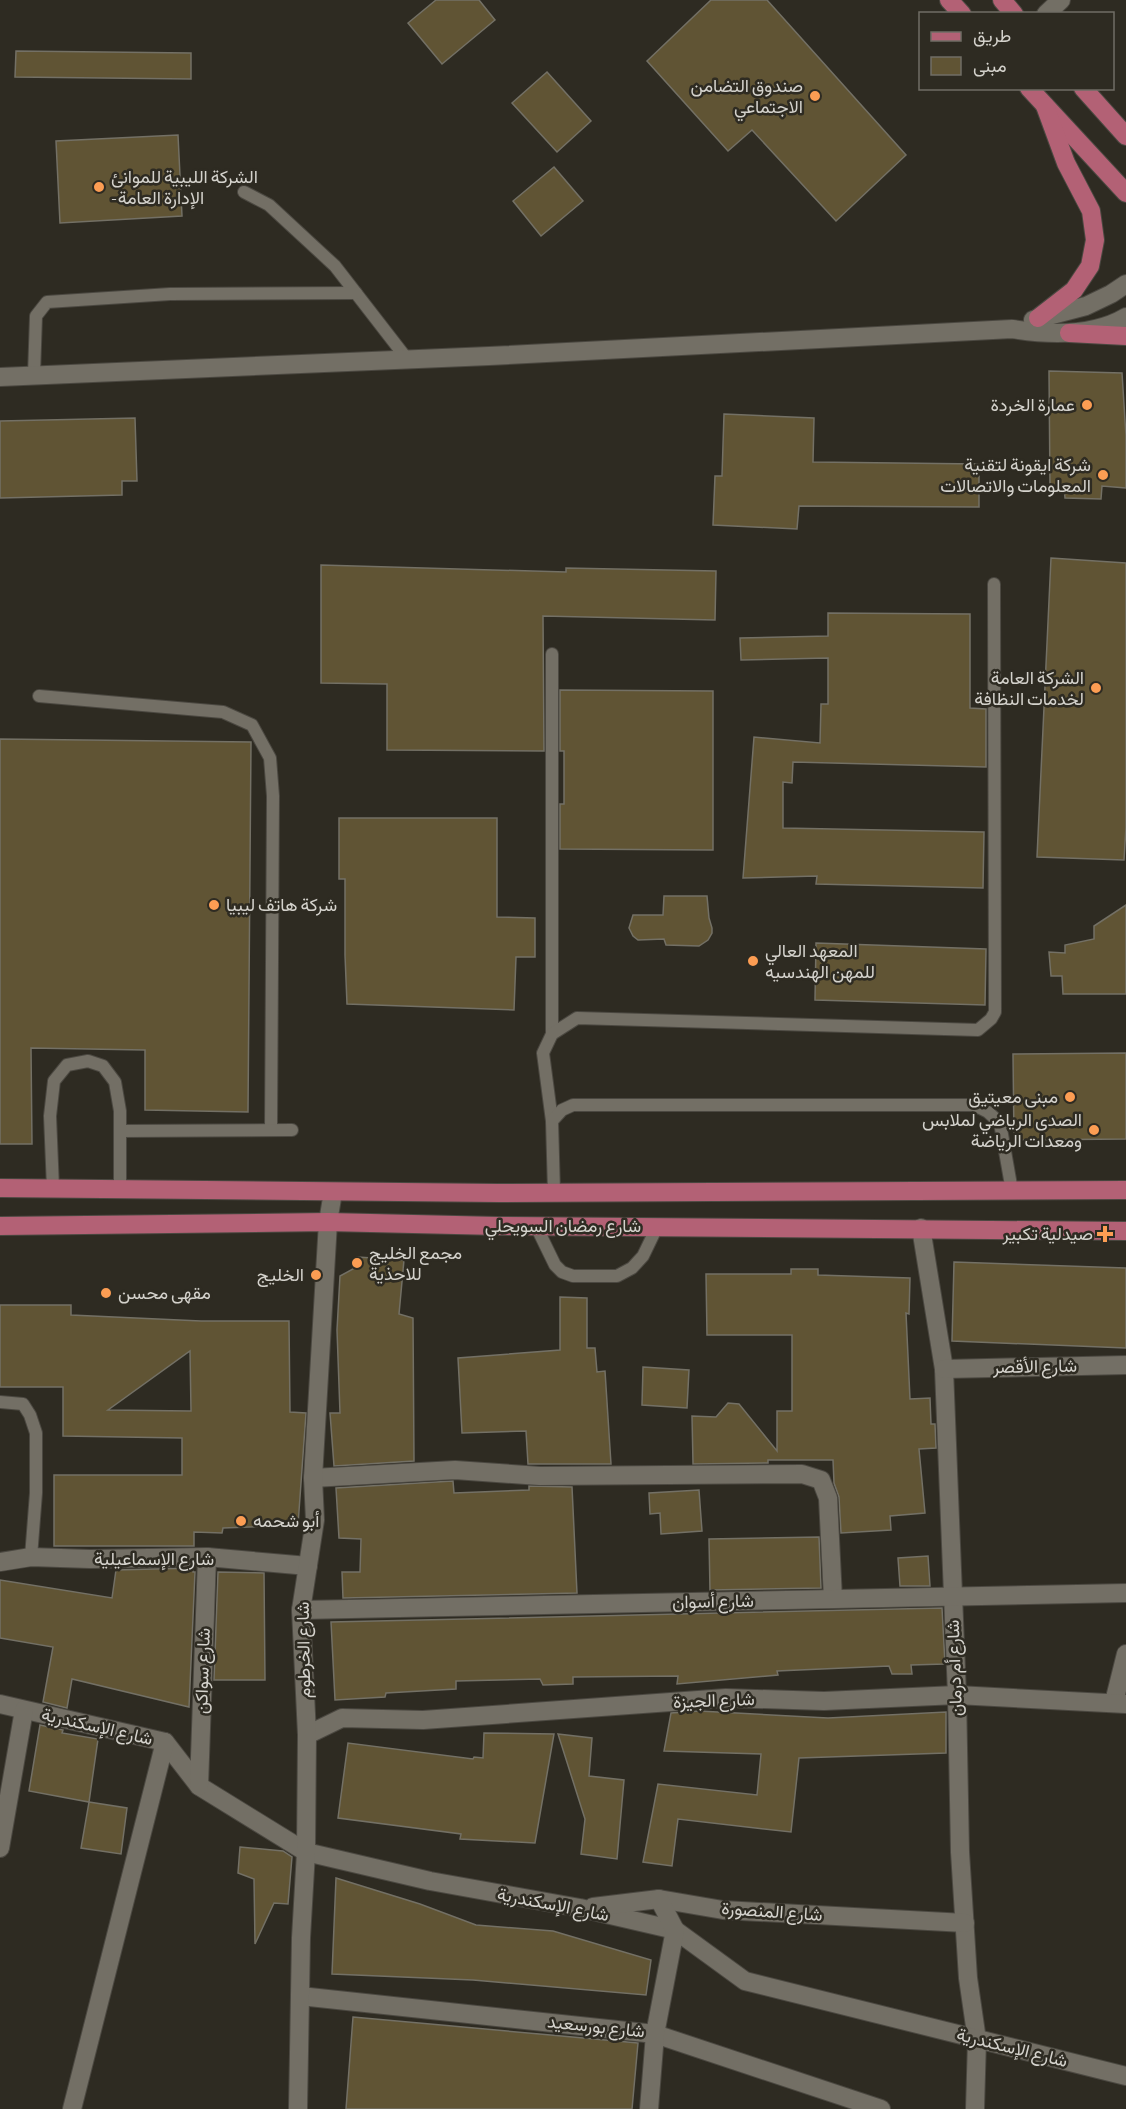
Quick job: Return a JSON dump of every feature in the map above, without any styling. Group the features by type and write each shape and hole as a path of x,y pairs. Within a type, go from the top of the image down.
{"main road":[{"path":"950,0 960,12"},
{"path":"1002,0 1012,12"},
{"path":"1031,90 1126,193"},
{"path":"1085,90 1126,136"},
{"path":"1038,318 1074,290 1090,267 1095,240 1091,212 1066,163 1045,106"},
{"path":"1069,333 1126,336"},
{"name":"شارع رمضان السويحلي","path":"0,1188 333,1192 1126,1190"},
{"name":"شارع رمضان السويحلي","path":"0,1226 328,1222 1126,1231"}],"street":[{"path":"1048,12 1061,0"},
{"path":"1012,329 1038,318 1086,306 1126,284"},
{"path":"0,377 1012,329 1040,334 1069,333 1095,329 1126,317"},
{"name":"شارع الخرطوم","path":"298,2109 306,1852 307,1735 301,1610 315,1520 313,1478 328,1222 333,1192"},
{"name":"شارع أم درمان","path":"921,1228 944,1369 957,1695 960,1852 968,1978 978,2040 975,2109"},
{"name":"شارع الأقصر","path":"944,1369 1126,1365"},
{"path":"313,1478 455,1470 540,1476 802,1474 821,1480 828,1498 833,1599"},
{"name":"شارع الإسماعيلية","path":"0,1562 31,1557 90,1559 207,1557 308,1566"},
{"name":"شارع سواكن","path":"199,1786 207,1557"},
{"name":"شارع أسوان","path":"301,1610 1126,1593"},
{"path":"1120,1703 1126,1654"},
{"name":"شارع الجيزة","path":"307,1735 342,1718 423,1720 726,1698 824,1701 957,1695 1120,1703"},
{"name":"شارع الإسكندرية","path":"0,1704 165,1742 199,1786 306,1852 430,1881 580,1908 675,1930 745,1981 1126,2076"},
{"path":"0,1848 24,1710"},
{"path":"72,2109 165,1742"},
{"path":"649,2109 656,2034 675,1930 659,1899"},
{"name":"شارع المنصورة","path":"580,1908 659,1899 723,1910 964,1923"},
{"name":"شارع بورسعيد","path":"300,1996 656,2034 881,2109"}],"lane":[{"path":"244,192 268,205 334,266 407,359"},
{"path":"33,375 36,316 47,302 170,294 356,293"},
{"path":"552,1034 577,1018 978,1030 991,1019 995,1012 993,584"},
{"path":"552,654 552,1034 543,1053 552,1121 554,1192"},
{"path":"39,696 223,712 252,725 270,758 273,796 271,1130"},
{"path":"53,1188 50,1116 54,1082 67,1065 88,1061 103,1066 115,1082 120,1111 120,1189"},
{"path":"552,1121 562,1110 573,1105 974,1105 988,1112 1000,1123 1012,1191"},
{"path":"120,1131 292,1130"},
{"path":"536,1226 555,1265 562,1272 573,1276 616,1276 632,1268 643,1256 657,1227"},
{"path":"0,1402 22,1404 30,1415 36,1433 36,1493 31,1557"}],"building":[{"path":"436,0 479,0 495,20 442,64 408,23"},
{"path":"711,0 767,0 906,155 836,221 752,130 728,151 647,61"},
{"path":"16,51 191,53 191,79 15,77"},
{"path":"547,72 591,121 557,152 512,103"},
{"path":"178,135 182,216 60,223 56,141"},
{"path":"554,167 583,201 541,236 513,201"},
{"name":"عمارة الخردة","path":"1049,371 1122,373 1126,436 1126,488 1102,486 1101,499 1065,498 1064,486 1050,486"},
{"path":"724,414 814,418 813,462 979,464 979,507 799,506 797,529 713,525 715,476 722,476"},
{"path":"135,418 137,481 122,481 122,495 0,498 0,421"},
{"path":"1051,558 1126,563 1124,860 1037,857"},
{"path":"321,565 566,572 566,568 716,571 715,620 543,616 544,751 387,750 387,684 321,683"},
{"path":"828,613 970,614 970,708 986,709 986,767 793,762 792,783 783,782 783,828 984,832 983,888 816,884 817,876 743,878 754,737 820,743 821,704 828,704 828,658 741,660 740,638 828,636"},
{"path":"560,690 713,691 713,850 560,849 560,804 564,804 564,751 560,751"},
{"path":"0,739 251,742 248,1112 145,1110 145,1050 31,1048 32,1144 0,1144"},
{"path":"339,818 497,818 497,917 535,918 535,957 516,957 514,1010 347,1004 345,879 339,879"},
{"path":"664,896 707,896 712,928 708,940 699,946 666,945 664,939 638,940 633,936 629,928 633,915 663,915"},
{"path":"1126,905 1126,994 1063,994 1062,976 1051,976 1049,952 1065,953 1065,945 1094,939 1094,926"},
{"path":"816,943 986,949 985,1005 815,1000"},
{"name":"مبنى معيتيق","path":"1126,1053 1126,1139 1014,1140 1013,1054"},
{"path":"357,1257 404,1260 399,1314 413,1318 414,1461 334,1466 330,1413 340,1413 337,1330 340,1276 353,1269"},
{"path":"954,1262 1126,1268 1126,1348 952,1341"},
{"path":"791,1269 818,1269 818,1275 910,1278 909,1314 906,1313 910,1399 930,1398 931,1424 935,1424 936,1448 919,1449 925,1513 890,1516 891,1530 841,1533 839,1497 834,1483 833,1460 768,1460 768,1463 693,1464 692,1416 716,1417 728,1403 739,1404 777,1451 777,1411 792,1411 792,1335 707,1335 706,1274 791,1274"},
{"path":"560,1297 587,1298 587,1348 595,1348 597,1372 605,1371 611,1464 528,1464 526,1431 462,1433 458,1358 560,1350"},
{"path":"0,1305 71,1305 71,1315 201,1321 289,1321 290,1412 306,1413 298,1525 223,1528 222,1533 194,1532 194,1546 54,1546 54,1475 182,1475 182,1438 63,1436 63,1387 0,1387","holes":["190,1351 191,1411 108,1410"]},
{"path":"643,1367 689,1370 687,1408 642,1405"},
{"path":"453,1481 454,1493 529,1490 529,1486 572,1487 577,1593 343,1598 342,1572 360,1572 361,1539 339,1538 336,1488"},
{"path":"699,1490 702,1531 661,1534 660,1513 650,1514 649,1493"},
{"path":"819,1537 821,1588 710,1590 709,1539"},
{"path":"928,1556 930,1586 900,1586 898,1558"},
{"path":"193,1568 195,1572 189,1707 72,1679 67,1708 43,1702 53,1647 0,1638 0,1580 112,1598 116,1570"},
{"path":"218,1572 264,1573 265,1680 214,1680"},
{"path":"942,1608 945,1664 911,1665 912,1674 892,1674 889,1666 777,1671 778,1675 677,1684 678,1676 573,1677 573,1684 543,1685 540,1679 456,1681 456,1689 386,1693 385,1697 335,1700 331,1622"},
{"path":"699,1711 828,1718 946,1712 946,1753 799,1758 791,1832 678,1819 672,1866 643,1862 658,1784 757,1795 761,1754 664,1751 671,1713"},
{"path":"40,1725 63,1730 62,1733 98,1739 89,1802 29,1791"},
{"path":"484,1733 554,1734 535,1843 460,1839 461,1834 338,1818 348,1743 473,1759 474,1757 483,1758"},
{"path":"558,1734 592,1738 589,1776 624,1780 617,1859 581,1854 585,1819"},
{"path":"89,1802 127,1808 121,1854 81,1848"},
{"path":"240,1847 283,1851 292,1857 288,1904 274,1903 255,1944 254,1879 238,1873"},
{"path":"336,1878 420,1904 476,1925 553,1931 651,1960 646,1995 473,1980 332,1974"},
{"path":"353,2017 638,2043 632,2109 346,2109"}],"place":[{"name":"صندوق التضامن الاجتماعي","path":"815,96"},
{"name":"الشركة الليبية للموانئ -الإدارة العامة","path":"99,187"},
{"name":"عمارة الخردة","path":"1087,405"},
{"name":"شركة ايقونة لتقنية المعلومات والاتصالات","path":"1103,475"},
{"name":"الشركة العامة لخدمات النظافة","path":"1096,688"},
{"name":"شركة هاتف ليبيا","path":"214,905"},
{"name":"المعهد العالي للمهن الهندسيه","path":"753,961"},
{"name":"مبنى معيتيق","path":"1070,1097"},
{"name":"الصدى الرياضي لملابس ومعدات الرياضة","path":"1094,1130"},
{"name":"صيدلية تكبير","path":"1105,1234"},
{"name":"مجمع الخليج للاحذية","path":"357,1263"},
{"name":"الخليج","path":"316,1275"},
{"name":"مقهى محسن","path":"106,1293"},
{"name":"أبو شحمه","path":"241,1521"}]}
